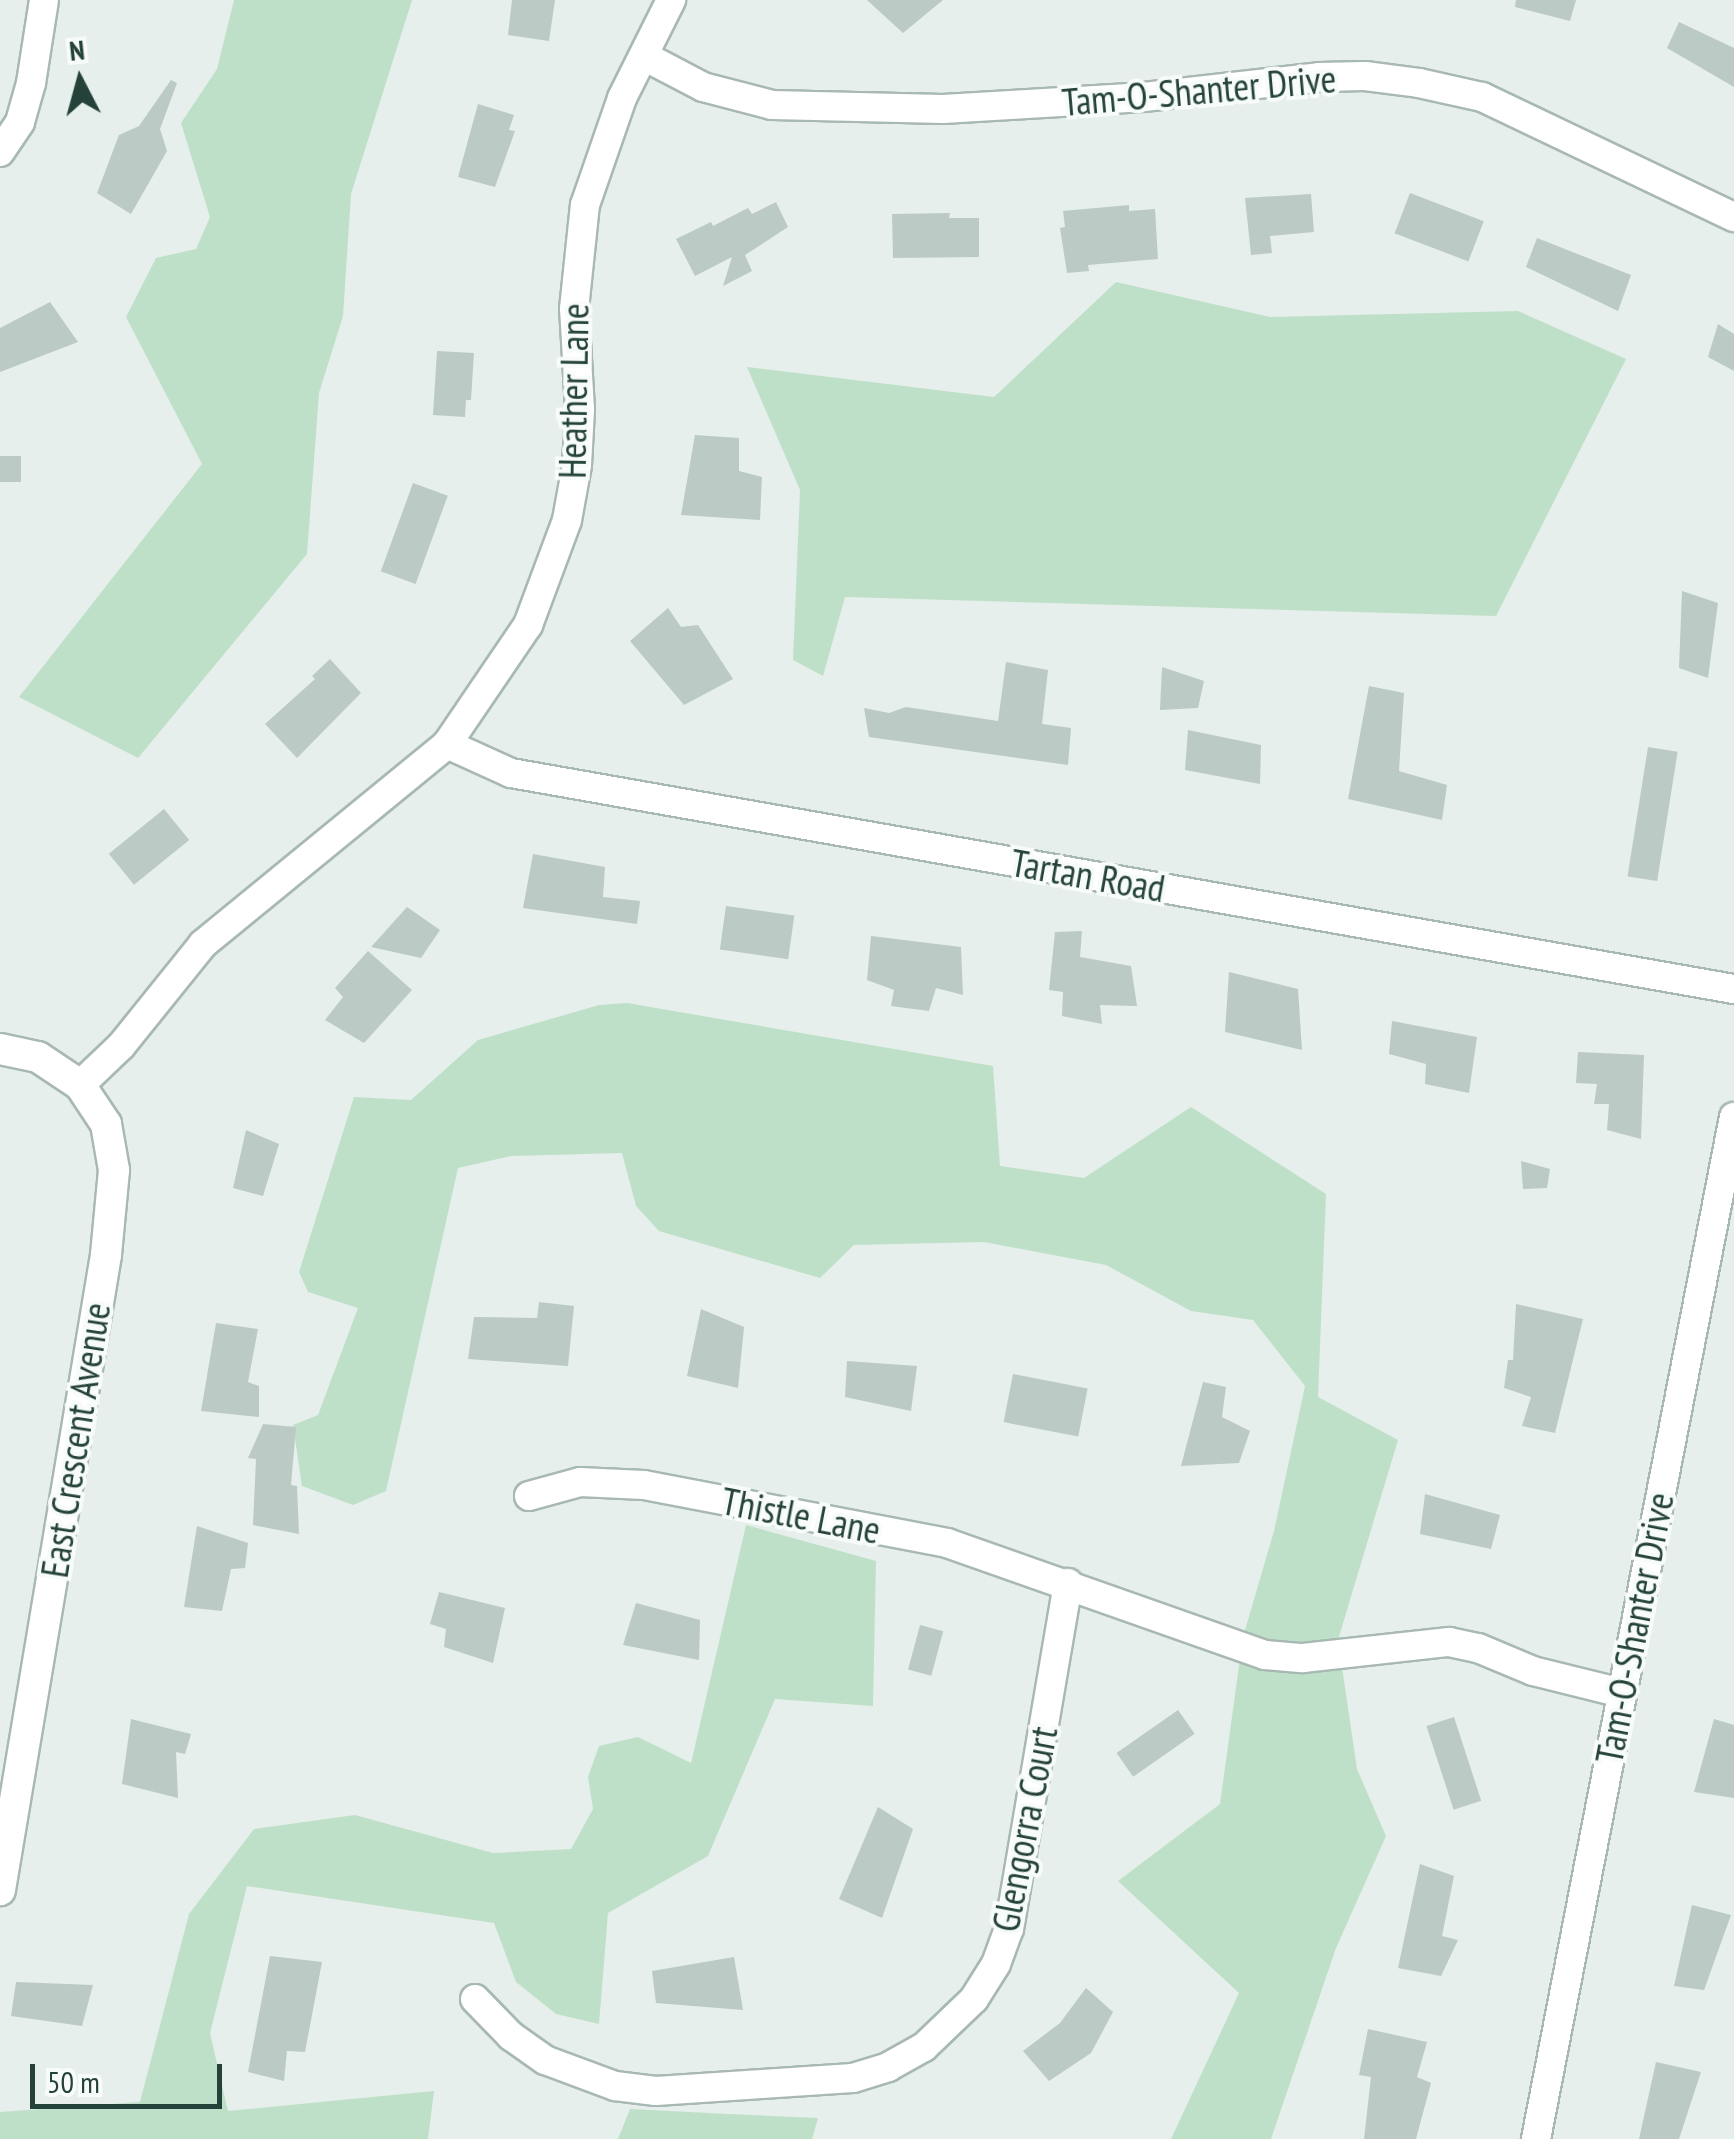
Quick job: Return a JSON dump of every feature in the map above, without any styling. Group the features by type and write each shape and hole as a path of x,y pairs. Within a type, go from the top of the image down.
{"street":[{"path":"0,152 20,122 31,84 44,0"},
{"name":"Heather Lane","path":"80,1084 122,1046 203,944 447,744 528,625 567,520 577,465 580,408 574,309 585,205 602,147 671,0"},
{"name":"Tam-O-Shanter Drive","path":"644,56 703,87 772,105 943,109 1144,97 1319,77 1366,76 1419,83 1482,97 1734,217"},
{"name":"Tartan Road","path":"447,744 511,773 1734,988"},
{"name":"East Crescent Avenue","path":"0,1048 38,1057 80,1084 106,1124 114,1186 0,1890"},
{"name":"Tam-O-Shanter Drive","path":"1536,2139 1734,1117"},
{"name":"Thistle Lane","path":"530,1496 580,1482 644,1485 947,1544 1068,1583"},
{"path":"1068,1583 1244,1650 1303,1658 1448,1642 1478,1648 1533,1671 1622,1693"},
{"name":"Glengorra Court","path":"475,1999 510,2036 545,2060 615,2086 656,2092 854,2078 924,2047 974,1998 996,1964 1009,1929 1068,1583"}],"green space":[{"path":"234,0 412,0 351,194 343,316 319,393 307,554 138,758 19,697 202,464 126,317 156,258 196,249 210,217 181,123 217,69"},
{"path":"1116,282 1270,317 1518,311 1626,359 1496,616 845,597 823,676 793,660 800,490 747,367 994,397"},
{"path":"627,1003 993,1066 1000,1166 1084,1178 1191,1107 1326,1194 1318,1397 1398,1440 1338,1640 1357,1769 1386,1836 1336,1948 1271,2139 1171,2139 1239,1993 1118,1881 1220,1804 1243,1637 1274,1531 1305,1386 1253,1320 1191,1311 1106,1265 984,1242 854,1245 820,1278 659,1231 636,1206 622,1153 511,1156 458,1168 386,1491 353,1505 302,1486 293,1425 318,1415 358,1308 308,1292 299,1272 354,1097 411,1100 478,1040 599,1005"},
{"path":"746,1525 876,1561 873,1706 775,1699 708,1856 608,1913 599,2024 556,2014 516,1982 494,1923 247,1886 210,2033 228,2111 434,2091 428,2139 0,2139 0,2112 140,2102 189,1914 254,1829 355,1815 493,1853 571,1849 593,1809 588,1777 599,1746 638,1737 691,1763"},
{"path":"630,2109 818,2118 812,2139 618,2139"}],"building":[{"path":"512,0 555,0 549,41 508,35"},
{"path":"867,0 943,0 903,33"},
{"path":"1516,0 1576,0 1570,21 1515,7"},
{"path":"1679,22 1734,48 1734,87 1667,48"},
{"path":"171,80 177,83 160,129 167,151 131,214 97,193 119,135 139,126"},
{"path":"478,104 514,115 509,130 515,131 495,187 458,177"},
{"path":"1410,193 1484,221 1468,261 1395,233"},
{"path":"1311,194 1314,232 1270,236 1272,253 1251,255 1245,198"},
{"path":"776,202 788,227 745,255 752,271 723,286 732,257 695,276 676,239 748,208 752,214"},
{"path":"1129,205 1129,211 1155,209 1158,259 1088,265 1089,271 1067,273 1060,228 1065,227 1063,211"},
{"path":"950,213 949,218 979,218 979,257 893,258 892,214"},
{"path":"1537,238 1631,275 1618,311 1526,267"},
{"path":"50,302 78,342 0,372 0,328"},
{"path":"1718,324 1734,334 1734,371 1708,357"},
{"path":"437,351 474,353 471,400 466,400 465,417 433,415"},
{"path":"695,435 739,438 739,471 762,477 760,520 681,515"},
{"path":"0,456 21,456 21,482 0,482"},
{"path":"413,483 448,496 416,584 381,571"},
{"path":"1682,591 1718,603 1708,678 1679,668"},
{"path":"668,608 681,627 698,625 733,679 684,705 630,641"},
{"path":"330,659 361,693 297,758 265,724 315,679 312,676"},
{"path":"1006,662 1048,670 1042,724 1071,728 1068,765 869,737 864,708 889,713 906,707 998,721"},
{"path":"1162,667 1204,681 1198,708 1160,710"},
{"path":"1369,686 1404,693 1399,771 1447,785 1442,820 1348,799"},
{"path":"1188,730 1261,745 1260,784 1185,770"},
{"path":"1648,747 1678,752 1657,881 1628,876"},
{"path":"164,809 189,840 134,885 109,854"},
{"path":"533,854 605,867 603,897 640,901 637,924 523,908"},
{"path":"726,906 794,916 788,959 720,950"},
{"path":"407,907 440,930 421,958 371,947"},
{"path":"1082,931 1080,957 1131,966 1137,1006 1100,1005 1102,1024 1062,1016 1063,992 1049,990 1055,932"},
{"path":"871,936 961,947 963,995 936,988 929,1011 891,1006 894,990 867,980"},
{"path":"368,951 412,990 364,1043 325,1020 343,997 335,988"},
{"path":"1229,972 1298,989 1302,1050 1225,1032"},
{"path":"1392,1021 1477,1037 1469,1093 1425,1084 1426,1064 1389,1054"},
{"path":"1578,1052 1644,1055 1641,1139 1607,1130 1609,1104 1594,1104 1597,1084 1576,1083"},
{"path":"246,1130 279,1144 263,1196 233,1188"},
{"path":"1521,1161 1550,1169 1547,1188 1523,1189"},
{"path":"539,1302 574,1306 568,1366 468,1359 474,1317 537,1318"},
{"path":"1516,1304 1583,1319 1555,1433 1522,1426 1531,1397 1504,1388 1508,1360 1513,1360"},
{"path":"701,1309 744,1327 738,1388 687,1376"},
{"path":"216,1323 258,1329 248,1382 259,1386 259,1417 201,1411"},
{"path":"847,1361 917,1366 911,1411 845,1397"},
{"path":"1013,1374 1088,1389 1078,1437 1004,1422"},
{"path":"1203,1382 1226,1387 1222,1417 1250,1431 1239,1463 1181,1466"},
{"path":"263,1424 296,1427 291,1485 297,1486 299,1534 253,1525 256,1459 248,1458"},
{"path":"1425,1494 1500,1515 1491,1549 1420,1534"},
{"path":"197,1526 248,1543 245,1568 231,1569 222,1611 184,1607"},
{"path":"439,1592 505,1608 493,1663 444,1647 446,1629 430,1624"},
{"path":"636,1603 700,1620 699,1660 623,1645"},
{"path":"920,1625 943,1631 931,1676 908,1669"},
{"path":"1178,1710 1195,1734 1133,1777 1117,1753"},
{"path":"1454,1717 1481,1801 1454,1810 1426,1726"},
{"path":"131,1719 191,1734 185,1754 176,1752 178,1798 122,1784"},
{"path":"1714,1719 1734,1725 1734,1798 1694,1792"},
{"path":"878,1807 913,1829 882,1918 839,1899"},
{"path":"1420,1864 1454,1876 1442,1936 1458,1940 1441,1976 1398,1968"},
{"path":"1692,1905 1731,1915 1704,1990 1674,1986"},
{"path":"270,1956 322,1962 305,2052 287,2051 284,2081 248,2072"},
{"path":"734,1957 743,2010 656,2003 652,1971"},
{"path":"16,1982 93,1985 82,2026 11,2016"},
{"path":"1086,1988 1113,2012 1091,2053 1049,2081 1023,2051 1060,2023"},
{"path":"1368,2029 1427,2042 1417,2077 1431,2083 1416,2139 1364,2139 1371,2077 1359,2075"},
{"path":"1656,2062 1701,2072 1679,2139 1639,2139"}]}
